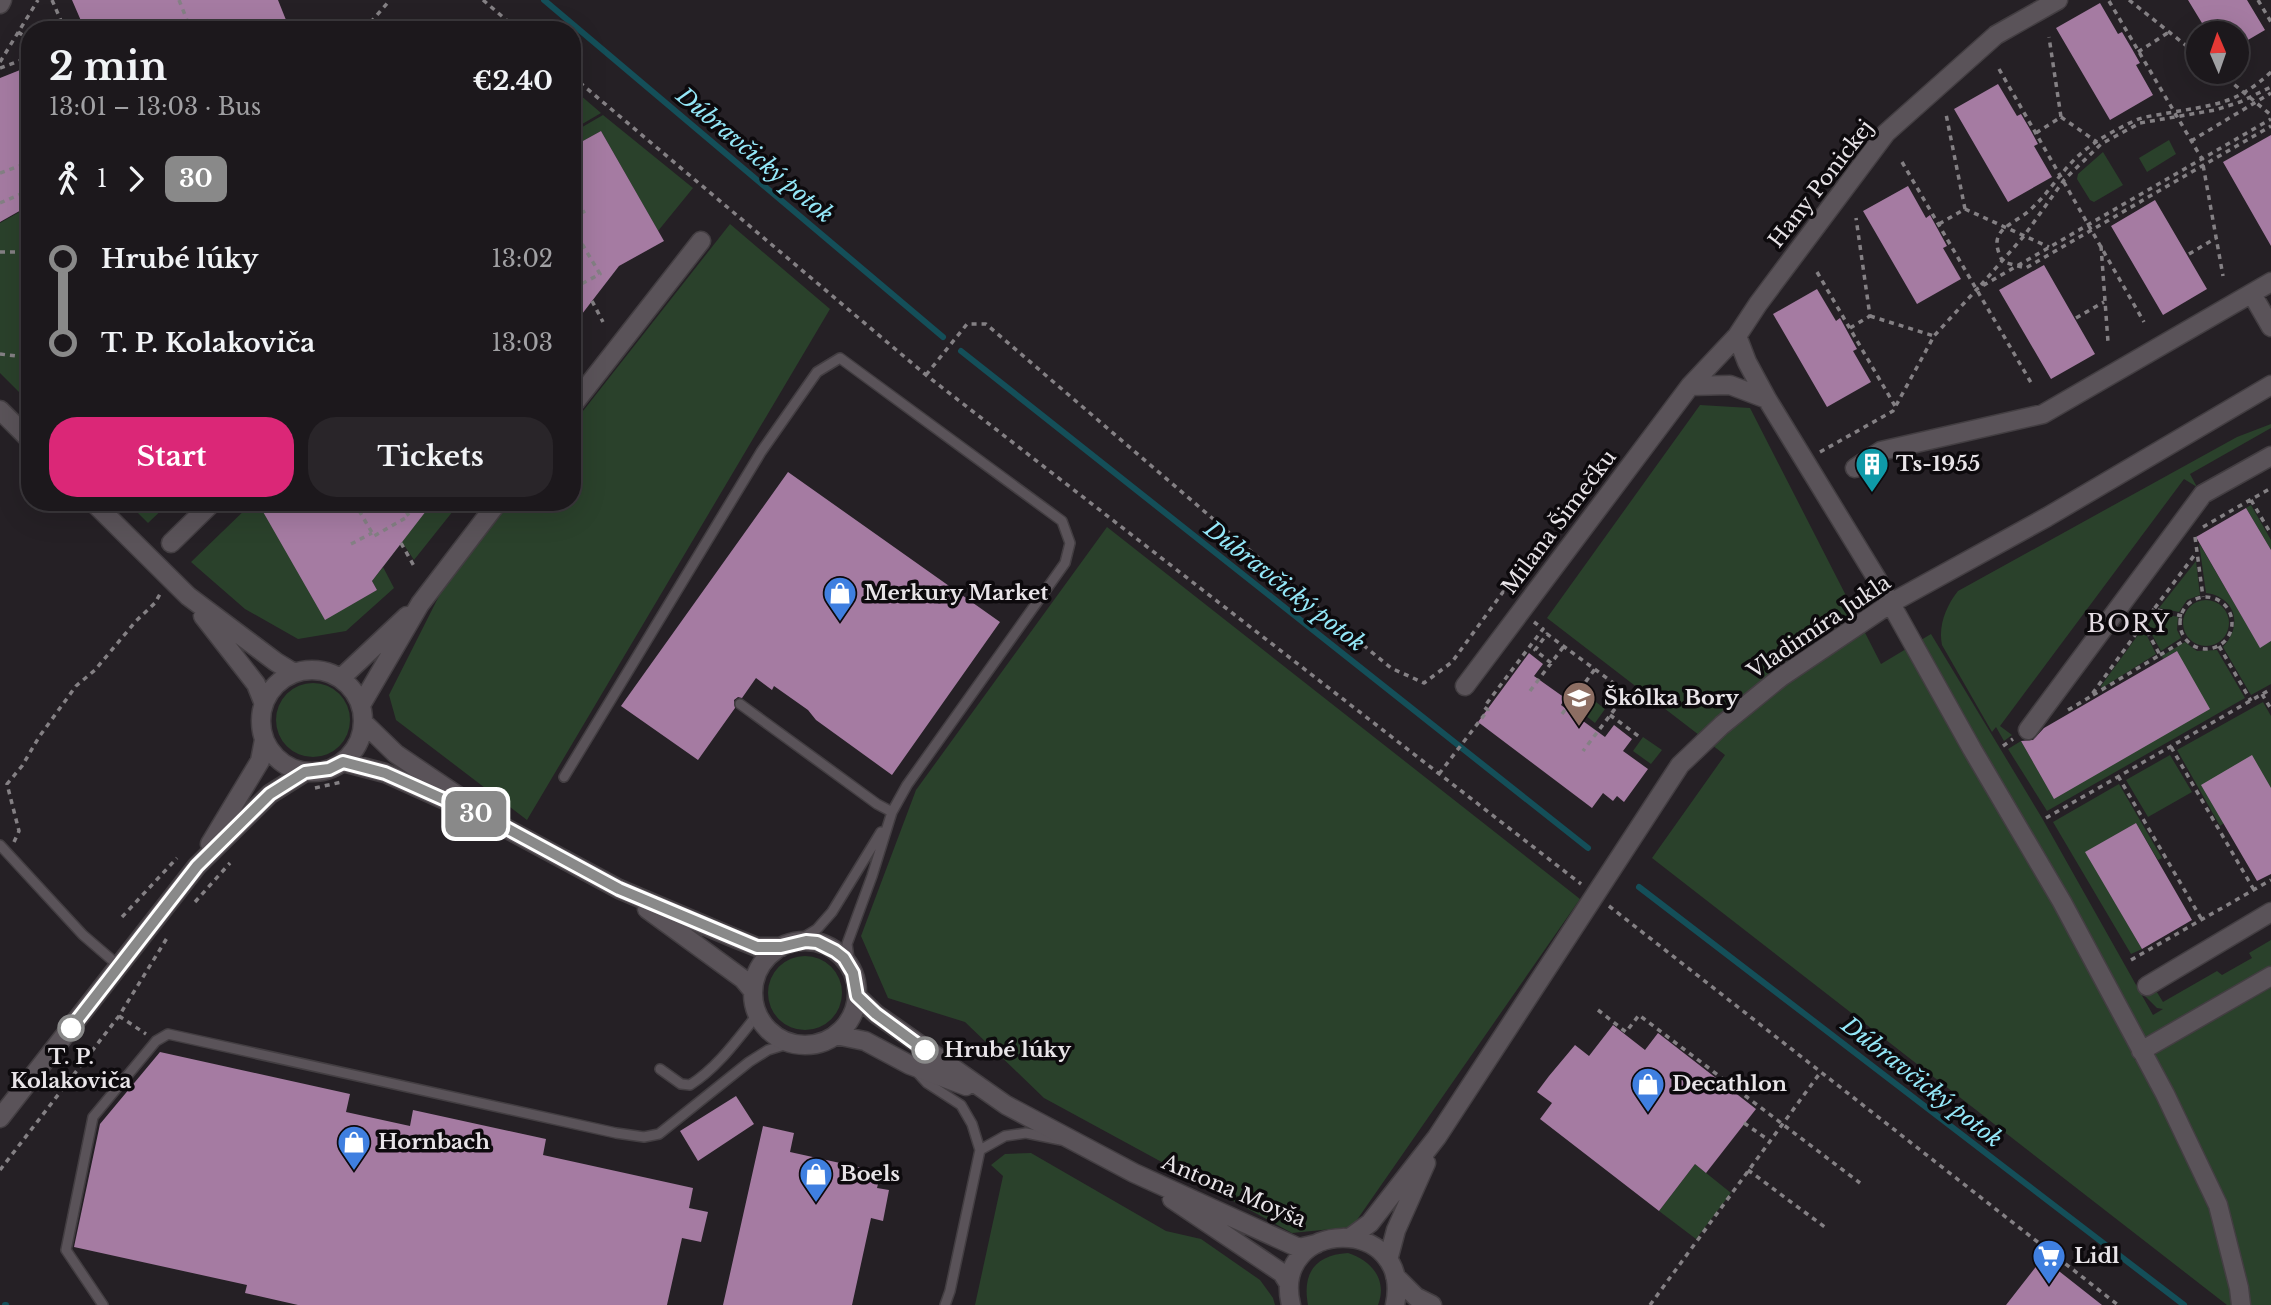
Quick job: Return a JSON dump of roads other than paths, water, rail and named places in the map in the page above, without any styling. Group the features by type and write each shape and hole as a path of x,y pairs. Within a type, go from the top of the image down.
{"street":[{"name":"Hany Ponickej","path":"1737,336 1886,133 1996,35 2058,0"},
{"path":"581,395 701,242"},
{"path":"1855,468 1881,451 2043,414 2271,282"},
{"path":"2252,294 2271,327"},
{"name":"Milana Šimečku","path":"1465,686 1535,605 1690,386 1737,336"},
{"path":"1737,336 1747,362 1767,399 1891,603 1972,749 2062,902 2165,1094 2218,1205 2241,1305"},
{"path":"1690,386 1730,385 1767,399"},
{"name":"Vladimíra Jukla","path":"1350,1237 1370,1223 1437,1138 1680,765 1722,725 1781,677 1891,603 2047,517 2271,385"},
{"path":"0,410 21,431"},
{"path":"2028,730 2203,494 2271,456"},
{"path":"102,511 188,596 256,684 264,704"},
{"path":"171,544 204,511"},
{"path":"197,866 270,794 305,772 329,769 343,762 358,744 362,713 420,604 491,511"},
{"path":"188,596 294,673"},
{"path":"341,678 420,604"},
{"path":"0,1118 197,866 260,761 264,740 261,722 264,704 276,685 294,673 319,670 341,678 354,691 362,713 396,754 499,824"},
{"path":"264,740 277,759 305,772"},
{"path":"343,762 385,773 499,824 619,889 757,947 806,941 827,946 850,966 856,980 857,996 851,1018 836,1035 814,1045 791,1043 769,1031 757,1015 753,991 757,974 761,965 788,945"},
{"path":"619,889 717,959 743,979 753,991"},
{"path":"2147,986 2271,912"},
{"path":"2141,1051 2271,976"},
{"name":"Antona Moyša","path":"857,996 876,1014 993,1096 1134,1173 1298,1248 1333,1237 1350,1237"},
{"name":"Antona Moyša","path":"836,1035 865,1041 910,1065 993,1096"},
{"name":"Vladimíra Jukla","path":"1395,1305 1397,1290 1391,1268 1396,1230 1437,1138"},
{"name":"Antona Moyša","path":"1134,1173 1282,1273 1289,1284"},
{"path":"1350,1237 1372,1245 1416,1297 1432,1305"},
{"path":"1291,1305 1289,1284 1298,1261 1316,1244"}],"lane":[{"path":"564,777 761,452 817,372 840,358 1062,521 1070,542 1065,563 908,785 892,812 847,944 850,966"},
{"path":"740,704 877,804 892,812"},
{"path":"788,945 817,929 832,912 888,822"},
{"path":"0,845 83,936 119,966"},
{"path":"660,1069 681,1084 690,1086 733,1046 757,1015"},
{"path":"103,1305 65,1250 93,1117 156,1041 168,1034 644,1138 659,1134 749,1062 768,1050 791,1043"},
{"path":"910,1065 927,1083 961,1105 972,1124 980,1150 945,1305"},
{"path":"980,1150 1005,1136 1026,1133 1083,1145"}],"waterway":[{"name":"Dúbravčický potok","path":"544,0 569,21"},
{"name":"Dúbravčický potok","path":"581,31 943,337"},
{"name":"Dúbravčický potok","path":"961,351 1588,848"},
{"name":"Dúbravčický potok","path":"1639,887 2184,1305"}],"place":[{"name":"Ts-1955","path":"1872,494"},
{"name":"Merkury Market","path":"840,623"},
{"name":"Škôlka Bory","path":"1579,728"},
{"name":"T. P. Kolakoviča","path":"71,1028"},
{"name":"Hrubé lúky","path":"925,1050"},
{"name":"Decathlon","path":"1648,1114"},
{"name":"Hornbach","path":"354,1172"},
{"name":"Boels","path":"816,1204"},
{"name":"Lidl","path":"2049,1286"}],"district":[{"name":"BORY","path":"2129,623"}]}
